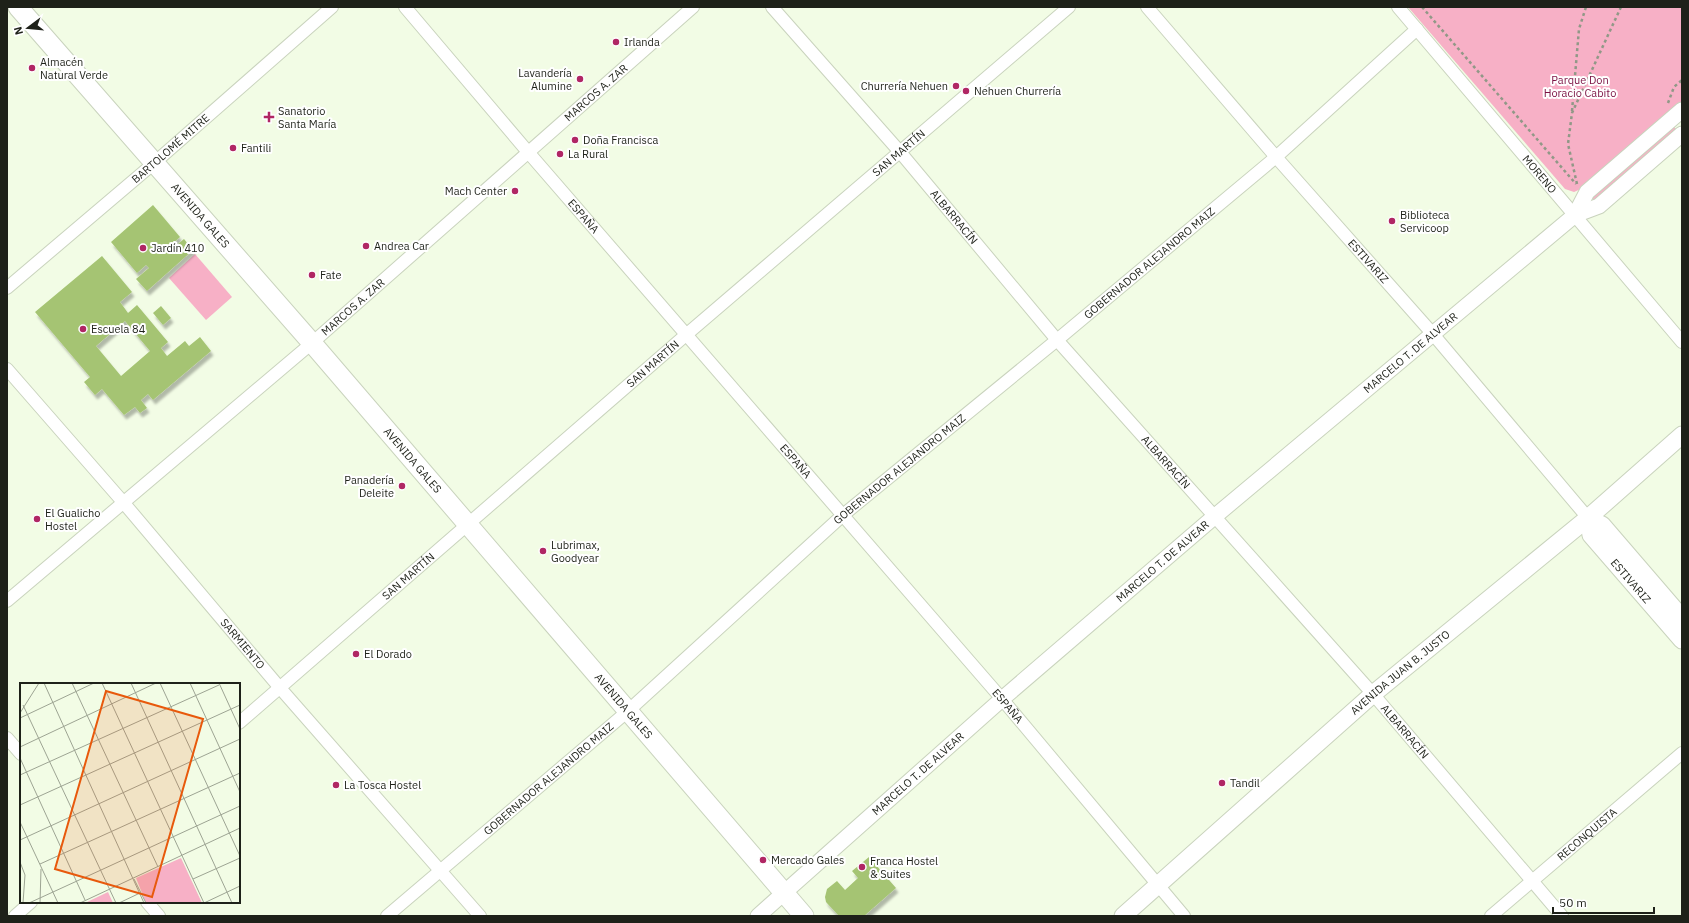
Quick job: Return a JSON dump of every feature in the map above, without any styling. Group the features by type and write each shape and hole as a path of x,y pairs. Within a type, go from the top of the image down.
{"main road":[{"name":"AVENIDA GALES","path":"18,7 153,164 312,344 804,916"},
{"name":"AVENIDA JUAN B. JUSTO","path":"1123,916 1374,694 1588,518 1682,435"},
{"name":"ESTIVARIZ","path":"1588,518 1602,526 1682,618"},
{"name":"ESTIVARIZ","path":"1588,518 1591,535 1682,640"}],"street":[{"name":"BARTOLOMÉ MITRE","path":"7,288 153,164 332,7"},
{"name":"ESPAÑA","path":"405,7 528,152 1002,699 1184,916"},
{"name":"MARCOS A. ZAR","path":"7,601 312,344 693,7"},
{"name":"ALBARRACÍN","path":"772,7 900,152 1057,340 1374,694 1562,916"},
{"name":"SAN MARTÍN","path":"240,722 687,334 1069,7"},
{"name":"ESTIVARIZ","path":"1147,7 1276,157 1432,334 1588,518"},
{"name":"MORENO","path":"1398,7 1682,342"},
{"name":"GOBERNADOR ALEJANDRO MAIZ","path":"387,916 628,711 843,515 1057,340 1276,157 1416,29"},
{"name":"MARCELO T. DE ALVEAR","path":"1575,215 1581,190 1587,192 1682,110"},
{"name":"MARCELO T. DE ALVEAR","path":"758,916 1002,699 1214,517 1575,215 1599,206 1682,134"},
{"name":"SARMIENTO","path":"7,369 123,502 280,688 480,916"},
{"path":"7,738 20,753"},
{"name":"RECONQUISTA","path":"1491,916 1531,880 1682,753"},
{"path":"14,916 30,903"},
{"path":"148,903 159,916"}],"path":[{"path":"1422,7 1581,190"},
{"path":"1581,190 1568,144 1579,29 1586,7"},
{"path":"1572,113 1621,7"}],"green space":[{"name":"Parque Don Horacio Cabito","path":"1408,7 1682,7 1682,102 1583,188 1574,192 1565,189"},
{"path":"1674,127 1676,129 1594,200 1592,198"},
{"path":"195,254 232,297 206,320 169,278"}],"building":[{"name":"Jardín 410","path":"153,205 180,237 170,246 172,249 184,239 193,250 147,291 136,279 149,268 146,265 137,273 111,242"},
{"name":"Escuela 84","path":"102,256 132,292 120,302 128,313 137,305 168,342 161,348 167,356 185,341 189,346 200,337 211,351 153,400 148,394 141,400 147,408 140,413 135,407 124,415 102,389 95,395 84,382 90,377 35,312","holes":["125,321 150,351 121,376 96,346"]},
{"path":"161,306 171,318 163,325 153,313"},
{"path":"869,857 896,888 864,916 839,916 826,902 825,897 827,889 837,881 845,890 858,878 852,871"}],"place":[{"name":"Irlanda","path":"616,42"},
{"name":"Almacén Natural Verde","path":"32,68"},
{"name":"Lavandería Alumine","path":"580,79"},
{"name":"Churrería Nehuen","path":"956,86"},
{"name":"Nehuen Churrería","path":"966,91"},
{"name":"Sanatorio Santa María","path":"269,117"},
{"name":"Doña Francisca","path":"575,140"},
{"name":"Fantili","path":"233,148"},
{"name":"La Rural","path":"560,154"},
{"name":"Mach Center","path":"515,191"},
{"name":"Biblioteca Servicoop","path":"1392,221"},
{"name":"Andrea Car","path":"366,246"},
{"name":"Jardín 410","path":"143,248"},
{"name":"Fate","path":"312,275"},
{"name":"Escuela 84","path":"83,329"},
{"name":"Panadería Deleite","path":"402,486"},
{"name":"El Gualicho Hostel","path":"37,519"},
{"name":"Lubrimax, Goodyear","path":"543,551"},
{"name":"El Dorado","path":"356,654"},
{"name":"Tandil","path":"1222,783"},
{"name":"La Tosca Hostel","path":"336,785"},
{"name":"Mercado Gales","path":"763,860"},
{"name":"Franca Hostel & Suites","path":"862,867"}]}
